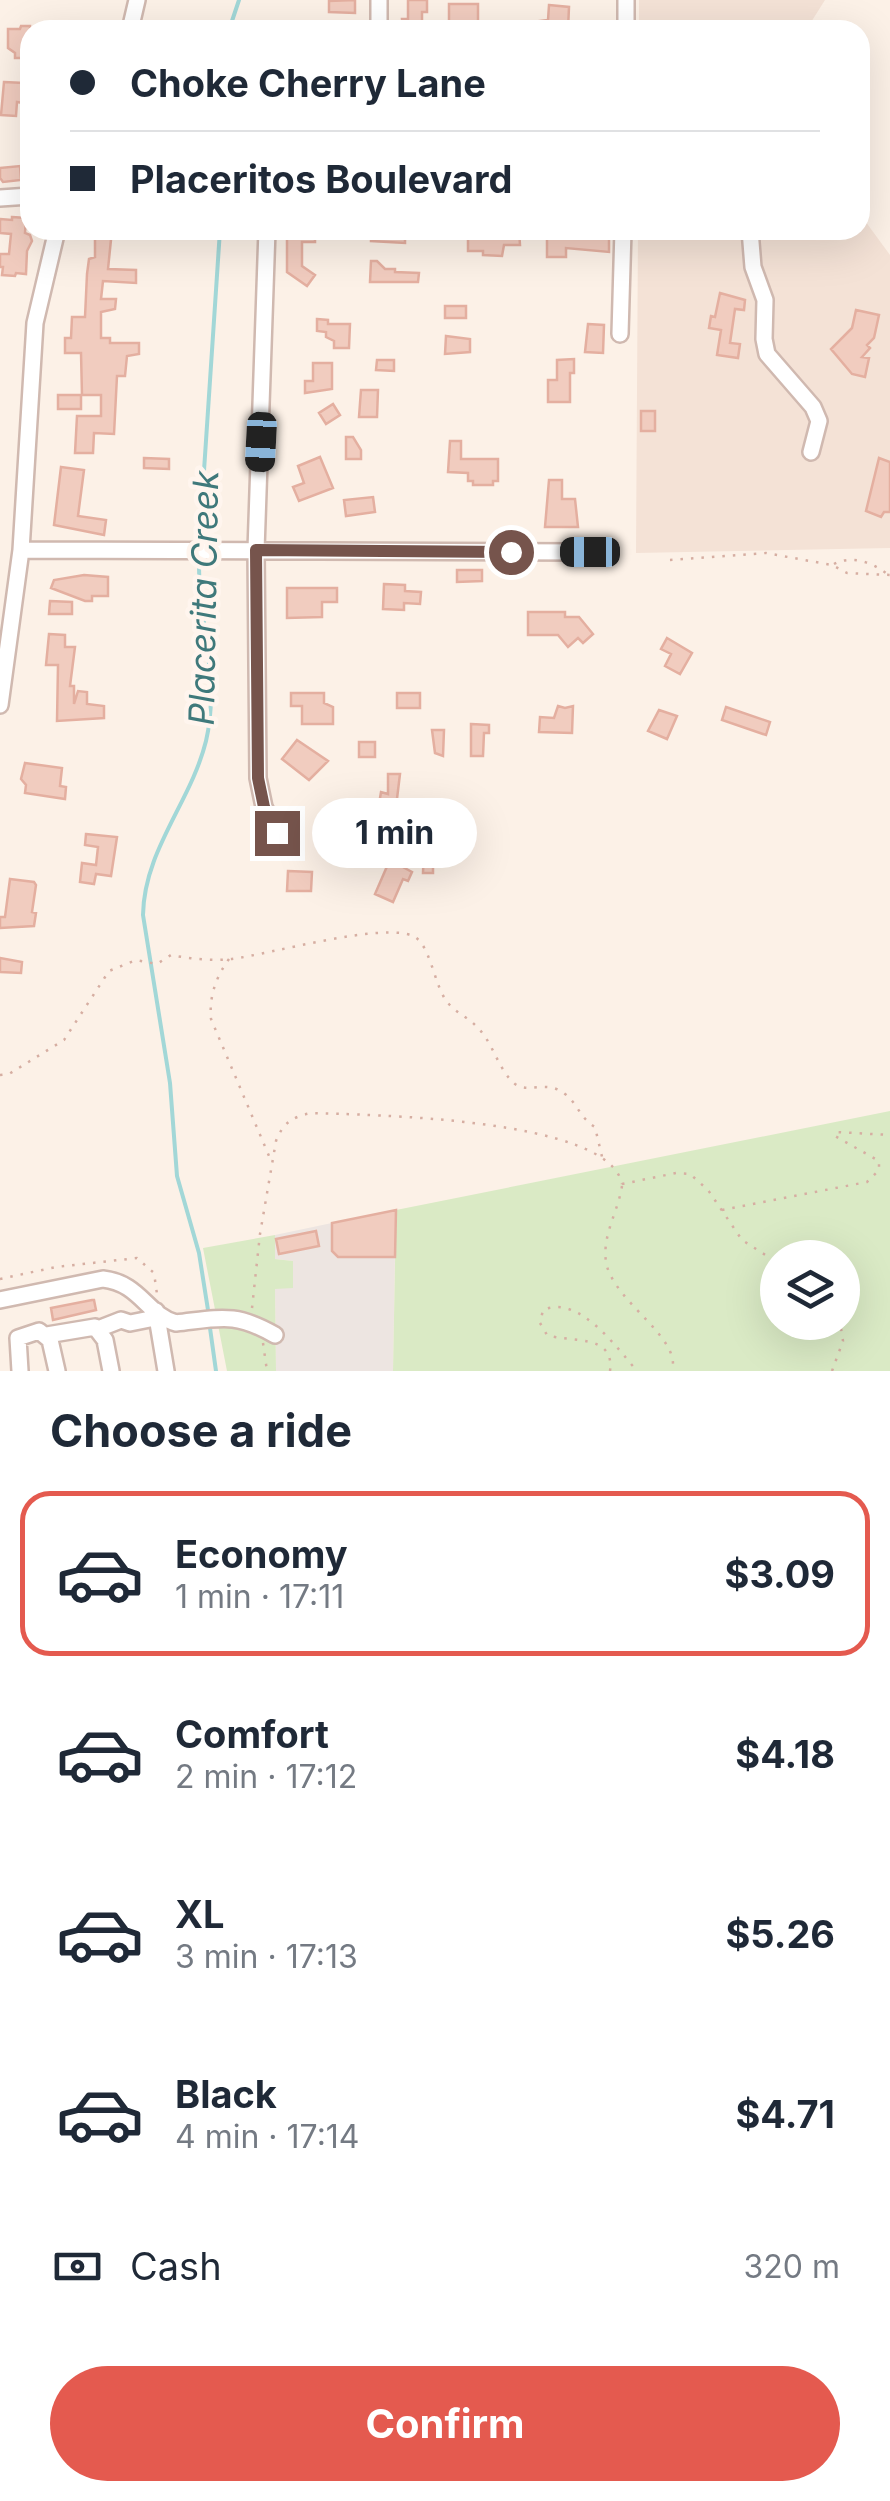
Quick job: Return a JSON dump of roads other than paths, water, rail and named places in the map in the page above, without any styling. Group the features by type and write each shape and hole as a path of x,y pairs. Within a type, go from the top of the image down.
{"street":[{"path":"0,705 21,550 35,324 55,240"},
{"path":"267,240 256,550 258,778 264,807 277,833"},
{"path":"620,334 623,240"},
{"path":"751,240 753,268 765,300 764,339 768,354 813,407 818,422 811,452"},
{"path":"21,550 590,552"},
{"path":"0,1300 103,1279 116,1280 139,1292 167,1320 176,1323 234,1317 251,1320 276,1335"},
{"path":"20,1371 18,1338 39,1331 48,1335 88,1326 98,1329 121,1320 130,1323 150,1319 156,1310"},
{"path":"156,1310 166,1371"},
{"path":"98,1329 105,1340 111,1371"},
{"path":"48,1335 57,1371"}],"waterway":[{"name":"Placerita Creek","path":"232,20 239,0"},
{"name":"Placerita Creek","path":"199,546 219,240"},
{"name":"Placerita Creek","path":"199,555 210,671 210,718 199,763 151,869 143,915 170,1083 177,1176 199,1253 208,1310"},
{"name":"Placerita Creek","path":"210,1328 216,1371"}]}
